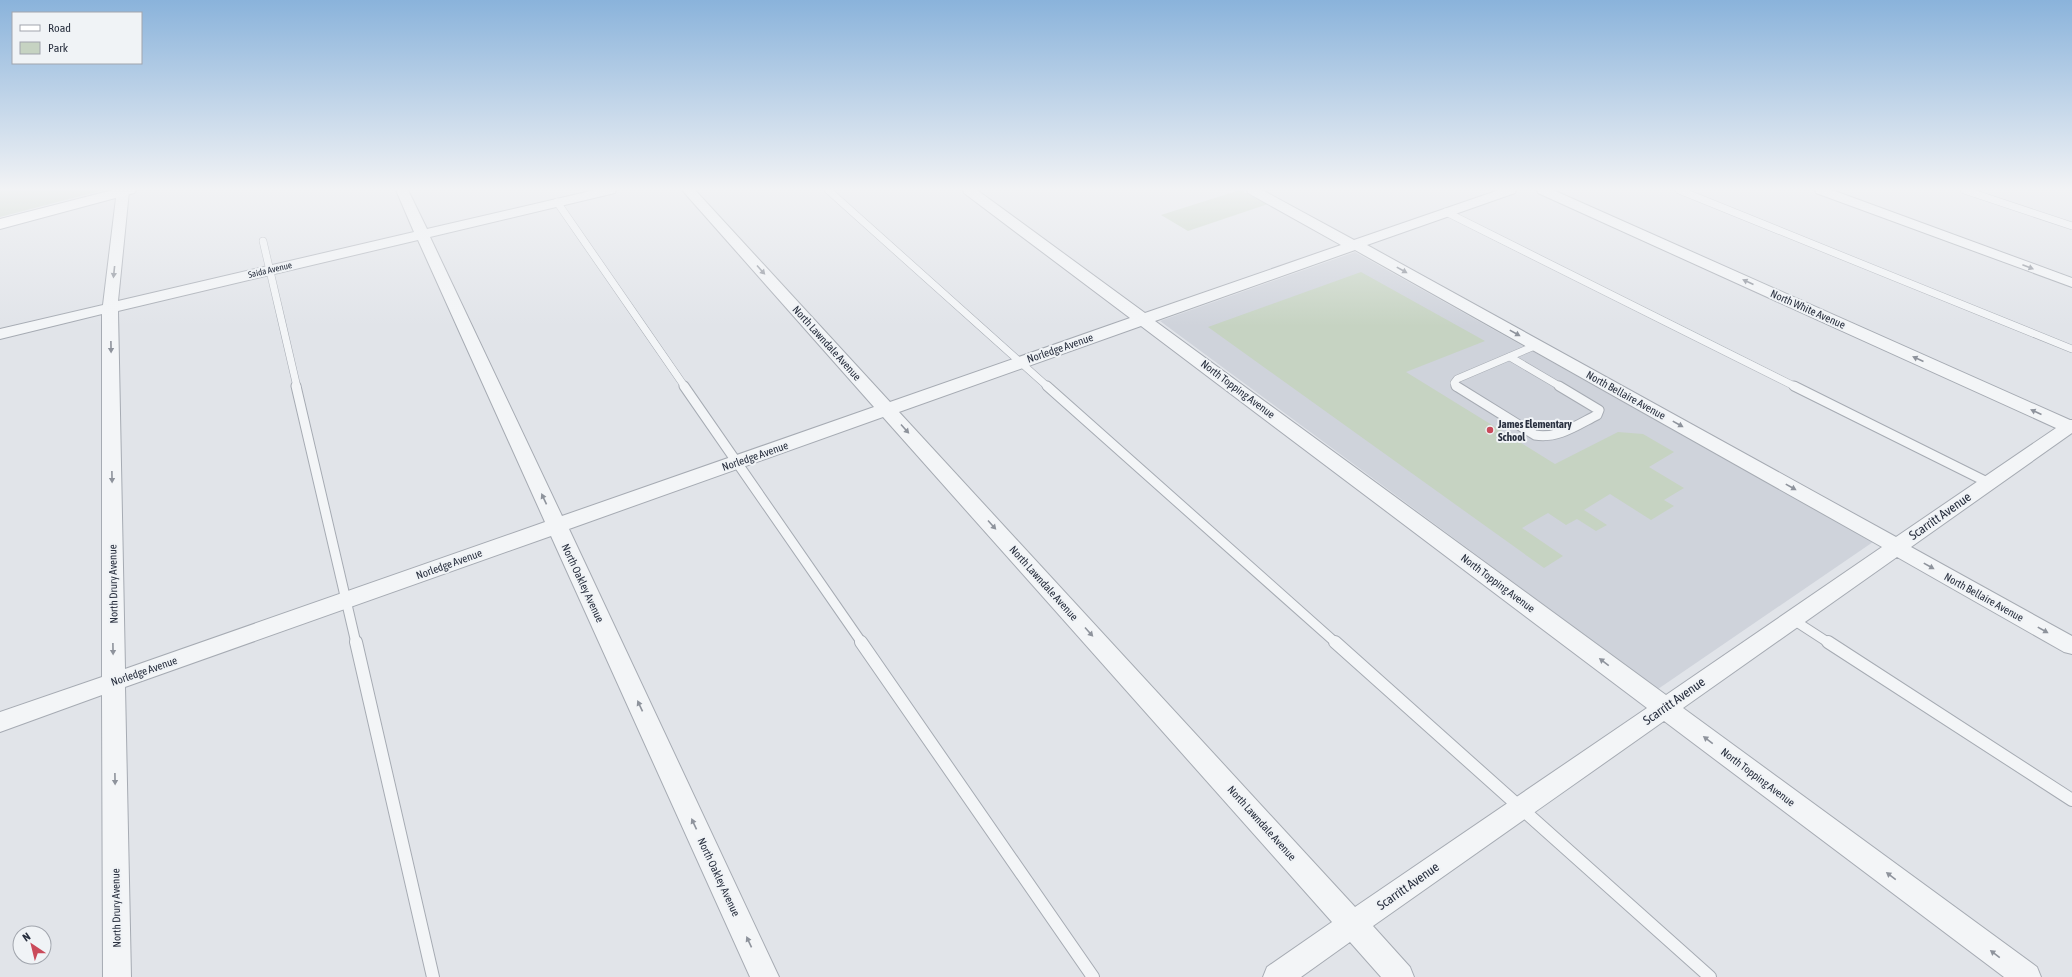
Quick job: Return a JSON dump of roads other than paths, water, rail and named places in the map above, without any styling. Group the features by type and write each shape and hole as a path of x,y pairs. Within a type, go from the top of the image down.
{"street":[{"name":"North Drury Avenue","path":"117,977 110,308 119,236"},
{"name":"Saida Avenue","path":"0,334 415,236"},
{"name":"North Oakley Avenue","path":"423,236 765,977"},
{"name":"North Lawndale Avenue","path":"729,236 1400,977"},
{"name":"North Topping Avenue","path":"1030,236 2027,977"},
{"name":"North Bellaire Avenue","path":"1338,236 1537,345 2072,646"},
{"name":"Norledge Avenue","path":"0,722 1378,236"},
{"name":"North White Avenue","path":"1645,236 2071,427"},
{"path":"1945,236 2072,283"},
{"name":"Scarritt Avenue","path":"1277,977 1664,707 2071,427"}],"lane":[{"path":"580,236 1093,977"},
{"path":"879,236 1710,977"},
{"path":"1493,236 1989,483"},
{"path":"1792,236 2072,349"},
{"path":"263,241 271,270 433,977"},
{"path":"1510,357 1593,405 1598,410 1596,415 1553,436 1544,438 1535,435 1457,388 1454,383 1457,379 1537,345"},
{"path":"1792,619 2072,800"}],"place":[{"name":"James Elementary School","path":"1490,430"}]}
